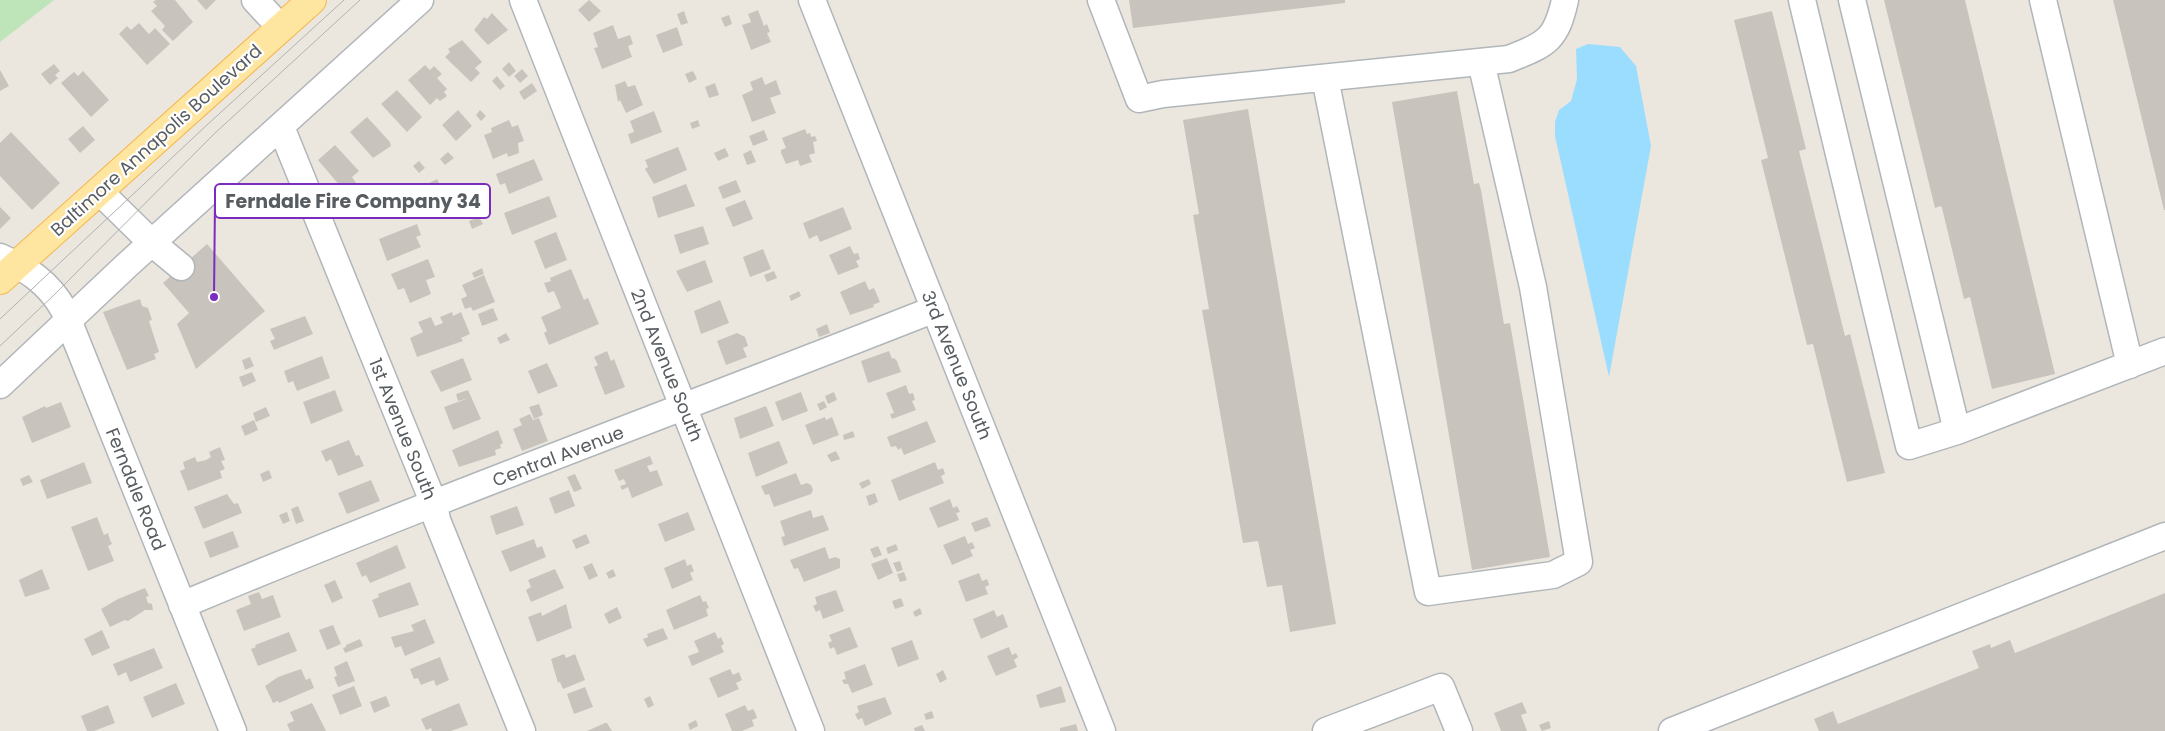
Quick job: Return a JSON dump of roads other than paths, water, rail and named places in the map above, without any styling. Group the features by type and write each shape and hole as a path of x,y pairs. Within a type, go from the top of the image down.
{"main road":[{"name":"Baltimore Annapolis Boulevard","path":"6,267 98,191 312,0"}],"street":[{"path":"255,0 281,28"},
{"path":"0,385 152,243 420,0"},
{"name":"2nd Avenue South","path":"523,0 811,731"},
{"name":"3rd Avenue South","path":"812,0 1102,731"},
{"path":"1101,0 1139,99 1163,94 1509,59 1549,40 1560,22 1565,0"},
{"path":"1802,0 1909,446 1956,431 2165,351"},
{"path":"1852,0 1956,431"},
{"path":"2043,0 2130,365"},
{"path":"1325,78 1428,592 1553,575 1579,562 1534,286 1481,62"},
{"name":"1st Avenue South","path":"281,127 434,504 438,520 522,731"},
{"path":"98,191 152,243 181,267"},
{"name":"Ferndale Road","path":"6,267 42,281 60,302 69,320 233,731"},
{"name":"Central Avenue","path":"182,605 434,504 935,309"},
{"path":"1672,731 2165,536"},
{"path":"1326,731 1442,687 1459,731"}],"water":[{"path":"1588,44 1620,47 1636,66 1651,146 1609,377 1555,136 1555,122 1559,110 1571,101 1577,79 1576,49"}],"tram line":[{"path":"0,319 208,124 344,0"},
{"path":"0,346 54,295 214,134 360,0"}],"place":[{"name":"Ferndale Fire Company 34","path":"214,297"}]}
